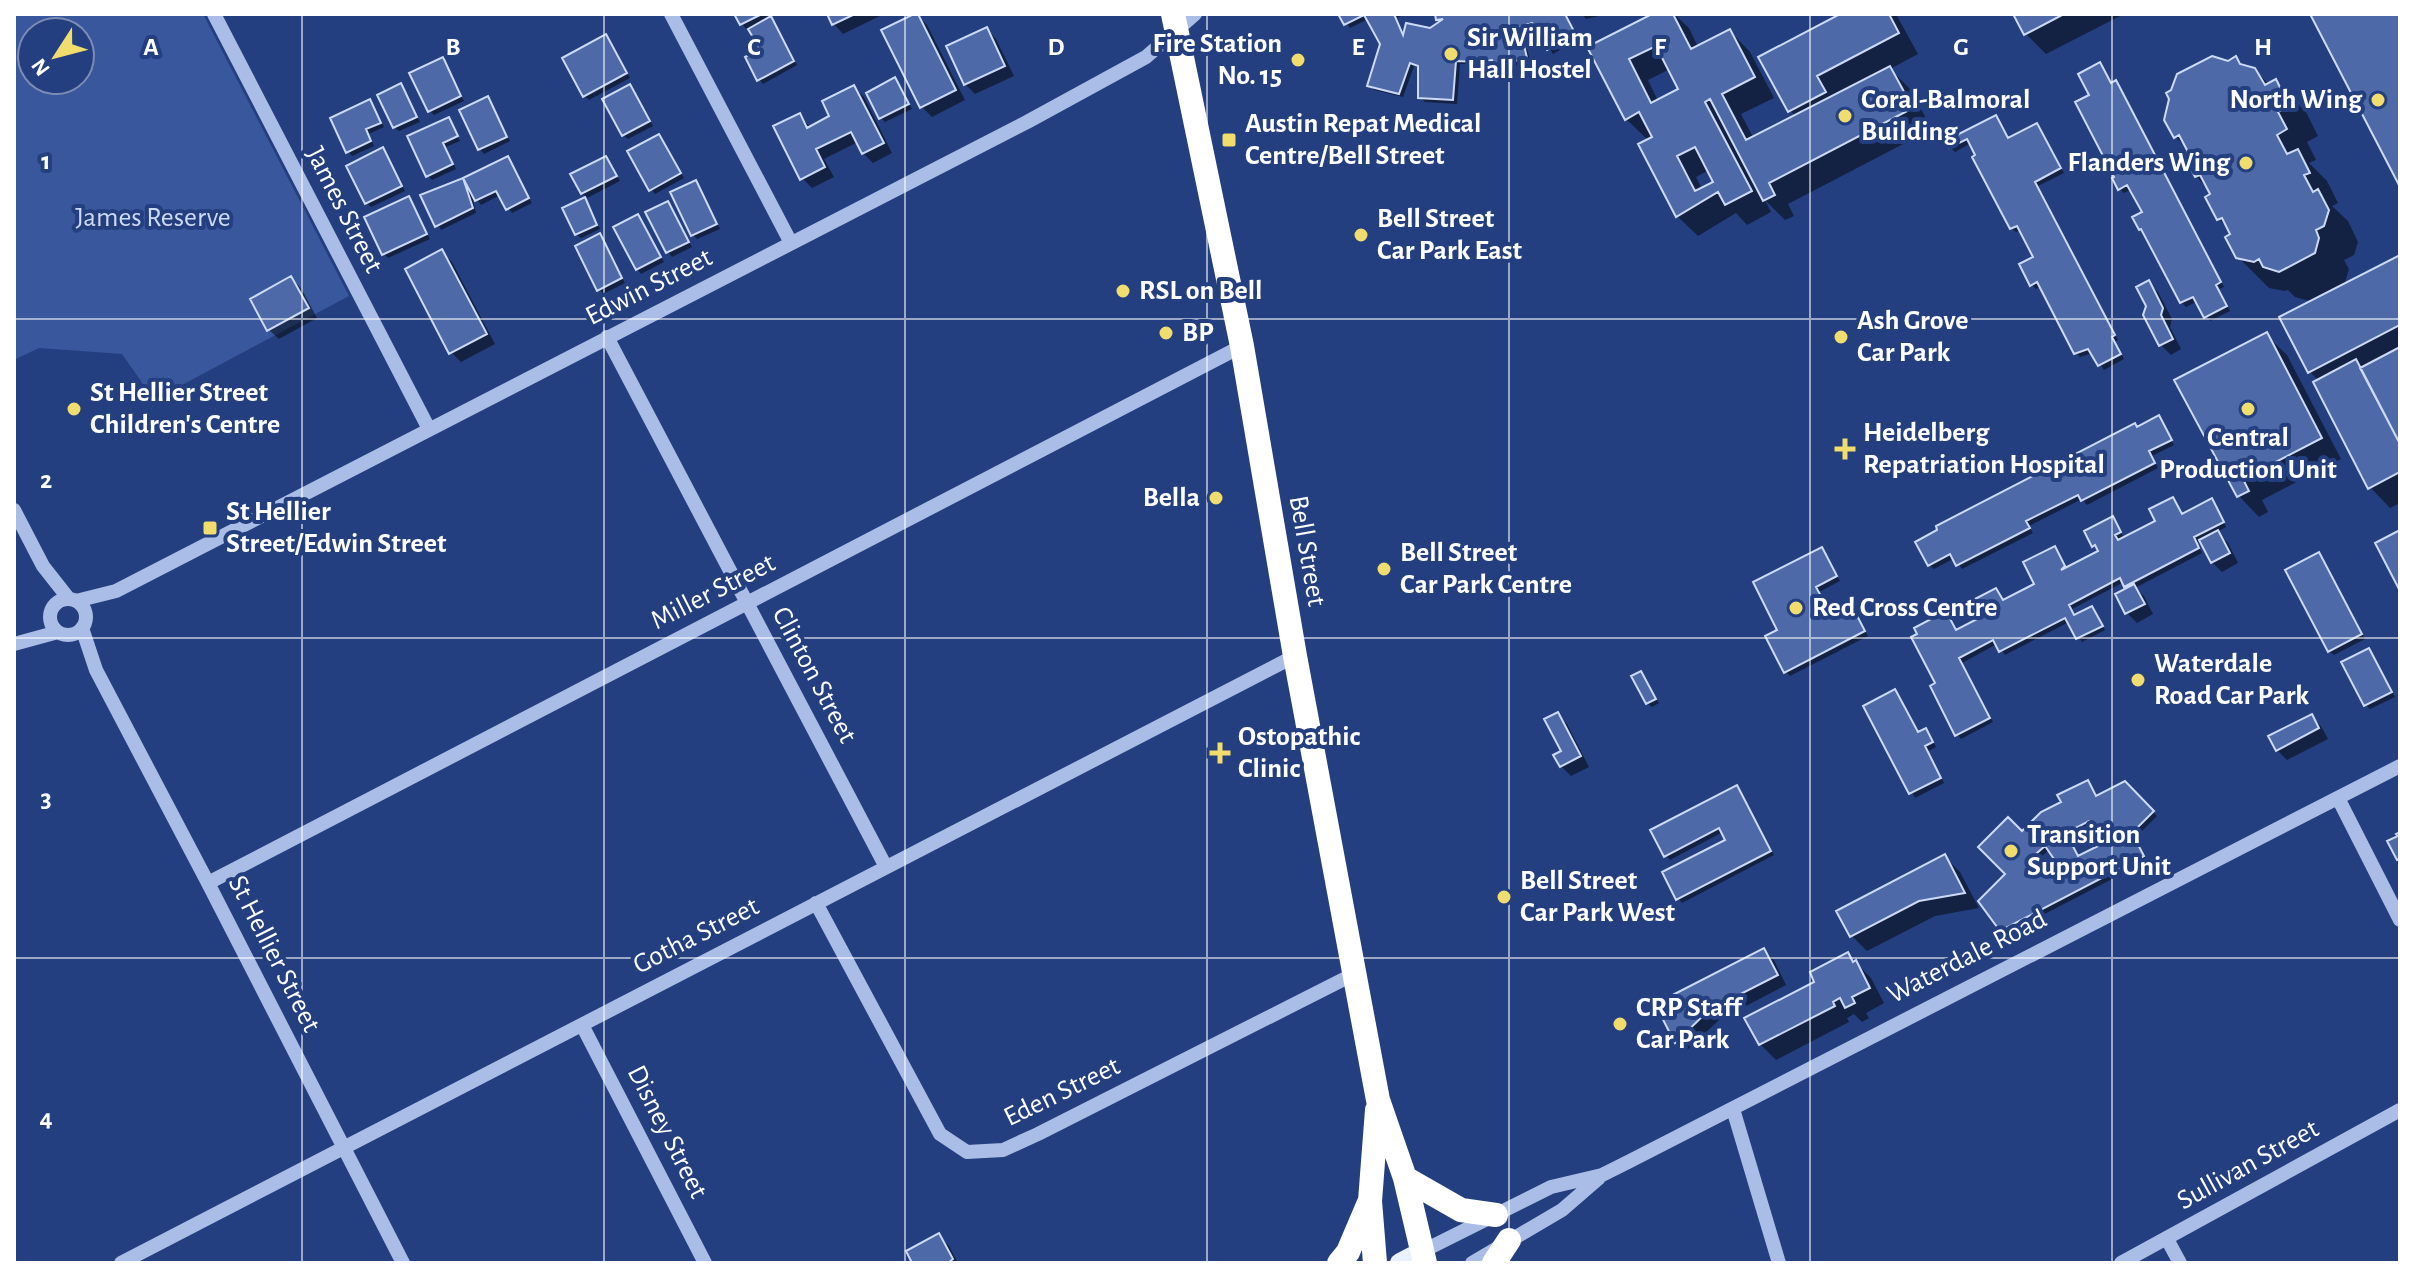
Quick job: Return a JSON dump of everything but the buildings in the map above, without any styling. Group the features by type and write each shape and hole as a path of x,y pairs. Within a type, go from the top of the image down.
{"highway":[{"name":"Bell Street","path":"1181,19 1378,1100 1405,1178 1423,1257"},
{"name":"Bell Street","path":"1375,1263 1370,1201 1378,1100"},
{"path":"1405,1178 1461,1210 1496,1215"},
{"path":"1339,1263 1348,1252 1370,1201"},
{"path":"1494,1263 1509,1240"}],"main road":[{"name":"Waterdale Road","path":"1400,1263 1423,1257"}],"street":[{"name":"James Street","path":"214,14 429,429"},
{"path":"671,14 791,243"},
{"name":"Edwin Street","path":"73,600 116,591 1146,57 1181,19"},
{"name":"Clinton Street","path":"607,337 886,867"},
{"name":"Miller Street","path":"208,883 1242,346"},
{"path":"14,510 43,566 84,609 84,624 78,632 17,643"},
{"path":"43,566 54,628 62,633"},
{"name":"Edwin Street","path":"84,624 116,591"},
{"path":"17,643 60,601 73,600"},
{"name":"St Hellier Street","path":"84,624 96,670 403,1263"},
{"name":"St Hellier Street","path":"62,633 96,670"},
{"name":"Gotha Street","path":"121,1263 1295,656"},
{"name":"Waterdale Road","path":"1423,1257 1551,1187 1602,1175 2400,766"},
{"path":"2338,798 2400,920"},
{"name":"Eden Street","path":"816,903 940,1134 967,1152 1003,1150 1038,1134 1354,974"},
{"name":"Disney Street","path":"582,1025 705,1263"},
{"path":"1733,1109 1779,1263"},
{"name":"Sullivan Street","path":"2121,1263 2400,1110"},
{"name":"Waterdale Road","path":"1472,1263 1562,1210 1602,1175"},
{"path":"2167,1239 2180,1263"}],"green space":[{"name":"James Reserve","path":"14,14 203,14 349,296 150,402 141,381 122,354 39,348 14,360"}],"place":[{"name":"Sir William Hall Hostel","path":"1451,54"},
{"name":"Fire Station No. 15","path":"1298,60"},
{"name":"North Wing","path":"2378,100"},
{"name":"Coral-Balmoral Building","path":"1845,116"},
{"name":"Austin Repat Medical Centre/Bell Street","path":"1229,140"},
{"name":"Flanders Wing","path":"2246,163"},
{"name":"Bell Street Car Park East","path":"1361,235"},
{"name":"RSL on Bell","path":"1123,291"},
{"name":"BP","path":"1166,333"},
{"name":"Ash Grove Car Park","path":"1841,337"},
{"name":"St Hellier Street Children's Centre","path":"74,409"},
{"name":"Central Production Unit","path":"2248,409"},
{"name":"Heidelberg Repatriation Hospital","path":"1845,449"},
{"name":"Bella","path":"1216,498"},
{"name":"St Hellier Street/Edwin Street","path":"210,528"},
{"name":"Bell Street Car Park Centre","path":"1384,569"},
{"name":"Red Cross Centre","path":"1796,608"},
{"name":"Waterdale Road Car Park","path":"2138,680"},
{"name":"Ostopathic Clinic","path":"1220,753"},
{"name":"Transition Support Unit","path":"2011,851"},
{"name":"Bell Street Car Park West","path":"1504,897"},
{"name":"CRP Staff Car Park","path":"1620,1024"}]}
